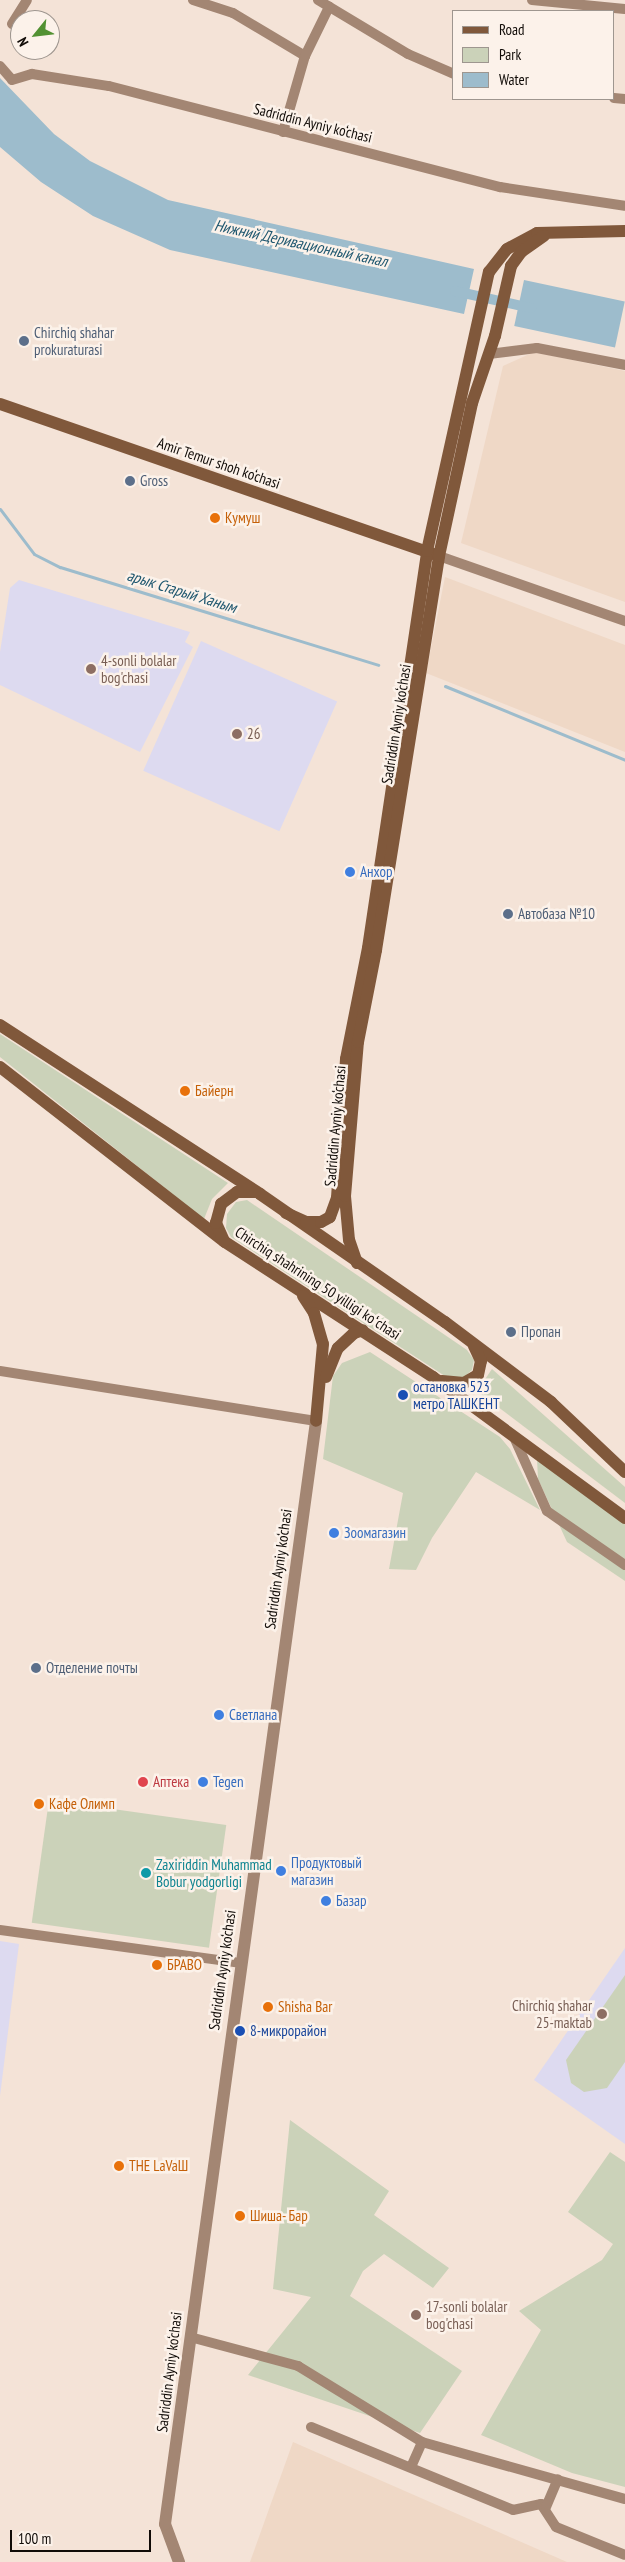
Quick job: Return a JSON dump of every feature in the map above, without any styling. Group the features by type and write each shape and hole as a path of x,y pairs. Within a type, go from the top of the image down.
{"main road":[{"name":"Sadriddin Ayniy ko‘chasi","path":"357,1263 349,1240 345,1196 358,1042 376,950 433,554 472,402 490,354 513,261 527,247 549,234 568,230"},
{"name":"Sadriddin Ayniy ko‘chasi","path":"286,1213 306,1222 321,1222 330,1217 337,1198 346,1059 368,948 433,554 489,272 496,259 515,243 542,232 568,230 625,231"},
{"name":"Amir Temur shoh ko‘chasi","path":"0,404 433,554"},
{"path":"0,1025 260,1194 463,1335 551,1402 625,1472"},
{"name":"Chirchiq shahrining 50 yilligi koʻchasi","path":"0,1067 225,1242 433,1377 625,1518"},
{"path":"225,1242 216,1223 221,1204 237,1192 260,1194"},
{"path":"294,1287 311,1306 322,1337 316,1421"},
{"path":"316,1421 332,1358 345,1340 363,1330"},
{"path":"433,1377 459,1384 478,1375 480,1356 463,1335"}],"street":[{"path":"193,0 233,13 305,56"},
{"path":"318,0 408,54 452,73"},
{"path":"532,0 625,9"},
{"path":"283,132 305,56 330,7"},
{"name":"Sadriddin Ayniy ko‘chasi","path":"0,66 12,80 32,74 109,86 500,187 625,206"},
{"path":"490,354 537,348 625,365"},
{"name":"Amir Temur shoh ko‘chasi","path":"433,554 625,621"},
{"path":"0,1371 316,1421"},
{"name":"Sadriddin Ayniy ko‘chasi","path":"179,2562 166,2524 240,1964 316,1421"},
{"path":"513,1434 547,1511 625,1565"},
{"path":"0,1930 240,1964"},
{"path":"190,2337 298,2366 422,2442 625,2499"},
{"path":"311,2427 513,2510 534,2504 546,2507 556,2527 625,2555"},
{"path":"411,2467 422,2442"},
{"path":"546,2507 558,2480"}],"shaded area":[{"path":"534,352 625,371 625,602 461,543 503,366"},
{"path":"445,577 625,645 625,752 426,673"},
{"name":"4-sonli bolalar bog'chasi","path":"19,580 190,632 185,642 193,647 140,752 0,685 0,652 10,588"},
{"name":"26","path":"201,641 337,702 279,831 143,771"},
{"path":"0,1941 19,1944 0,2096"},
{"name":"Chirchiq shahar 25-maktab","path":"625,1948 625,2144 534,2080"},
{"path":"293,2442 567,2562 250,2562"}],"green space":[{"path":"0,1034 228,1183 212,1199 204,1219 0,1057"},
{"path":"247,1200 467,1350 474,1360 472,1370 463,1378 448,1378 231,1237 226,1228 227,1214 236,1202"},
{"path":"370,1352 500,1437 510,1449 540,1510 476,1472 432,1538 416,1570 389,1569 403,1493 323,1459 333,1376 342,1363"},
{"path":"492,1369 625,1487 625,1503 477,1391"},
{"path":"537,1459 625,1520 625,1581 567,1542 538,1479"},
{"path":"49,1800 226,1825 209,1948 32,1923"},
{"path":"625,1975 625,2062 607,2088 584,2092 571,2083 566,2060"},
{"path":"290,2120 389,2191 374,2215 449,2268 433,2288 384,2254 363,2271 350,2296 462,2371 420,2433 248,2375 311,2297 273,2289"},
{"path":"610,2152 625,2162 625,2487 572,2473 481,2435 541,2330 519,2311 602,2260 613,2244 568,2212"}],"water":[{"path":"0,78 54,134 90,161 168,200 474,269 464,314 170,250 93,216 41,182 0,147"},
{"path":"524,280 625,301 615,347 514,326"}],"waterway":[{"name":"Нижний Деривационный канал","path":"455,291 531,308"},
{"name":"арык Старый Ханым","path":"0,509 34,554 60,567 378,665"},
{"name":"арык Старый Ханым","path":"445,686 625,760"}],"place":[{"name":"Chirchiq shahar prokuraturasi","path":"24,341"},
{"name":"Gross","path":"130,481"},
{"name":"Кумуш","path":"215,518"},
{"name":"4-sonli bolalar bog'chasi","path":"91,669"},
{"name":"26","path":"237,734"},
{"name":"Анхор","path":"350,872"},
{"name":"Автобаза №10","path":"508,914"},
{"name":"Байерн","path":"185,1091"},
{"name":"Пропан","path":"511,1332"},
{"name":"остановка 523 метро ТАШКЕНТ","path":"403,1395"},
{"name":"Зоомагазин","path":"334,1533"},
{"name":"Отделение почты","path":"36,1668"},
{"name":"Светлана","path":"219,1715"},
{"name":"Аптека","path":"143,1782"},
{"name":"Tegen","path":"203,1782"},
{"name":"Кафе Олимп","path":"39,1804"},
{"name":"Продуктовый магазин","path":"281,1871"},
{"name":"Zaxiriddin Muhammad Bobur yodgorligi","path":"146,1873"},
{"name":"Базар","path":"326,1901"},
{"name":"БРАВО","path":"157,1965"},
{"name":"Shisha Bar","path":"268,2007"},
{"name":"Chirchiq shahar 25-maktab","path":"602,2014"},
{"name":"8-микрорайон","path":"240,2031"},
{"name":"THE LaVaШ","path":"119,2166"},
{"name":"Шиша- Бар","path":"240,2216"},
{"name":"17-sonli bolalar bog'chasi","path":"416,2315"}]}
